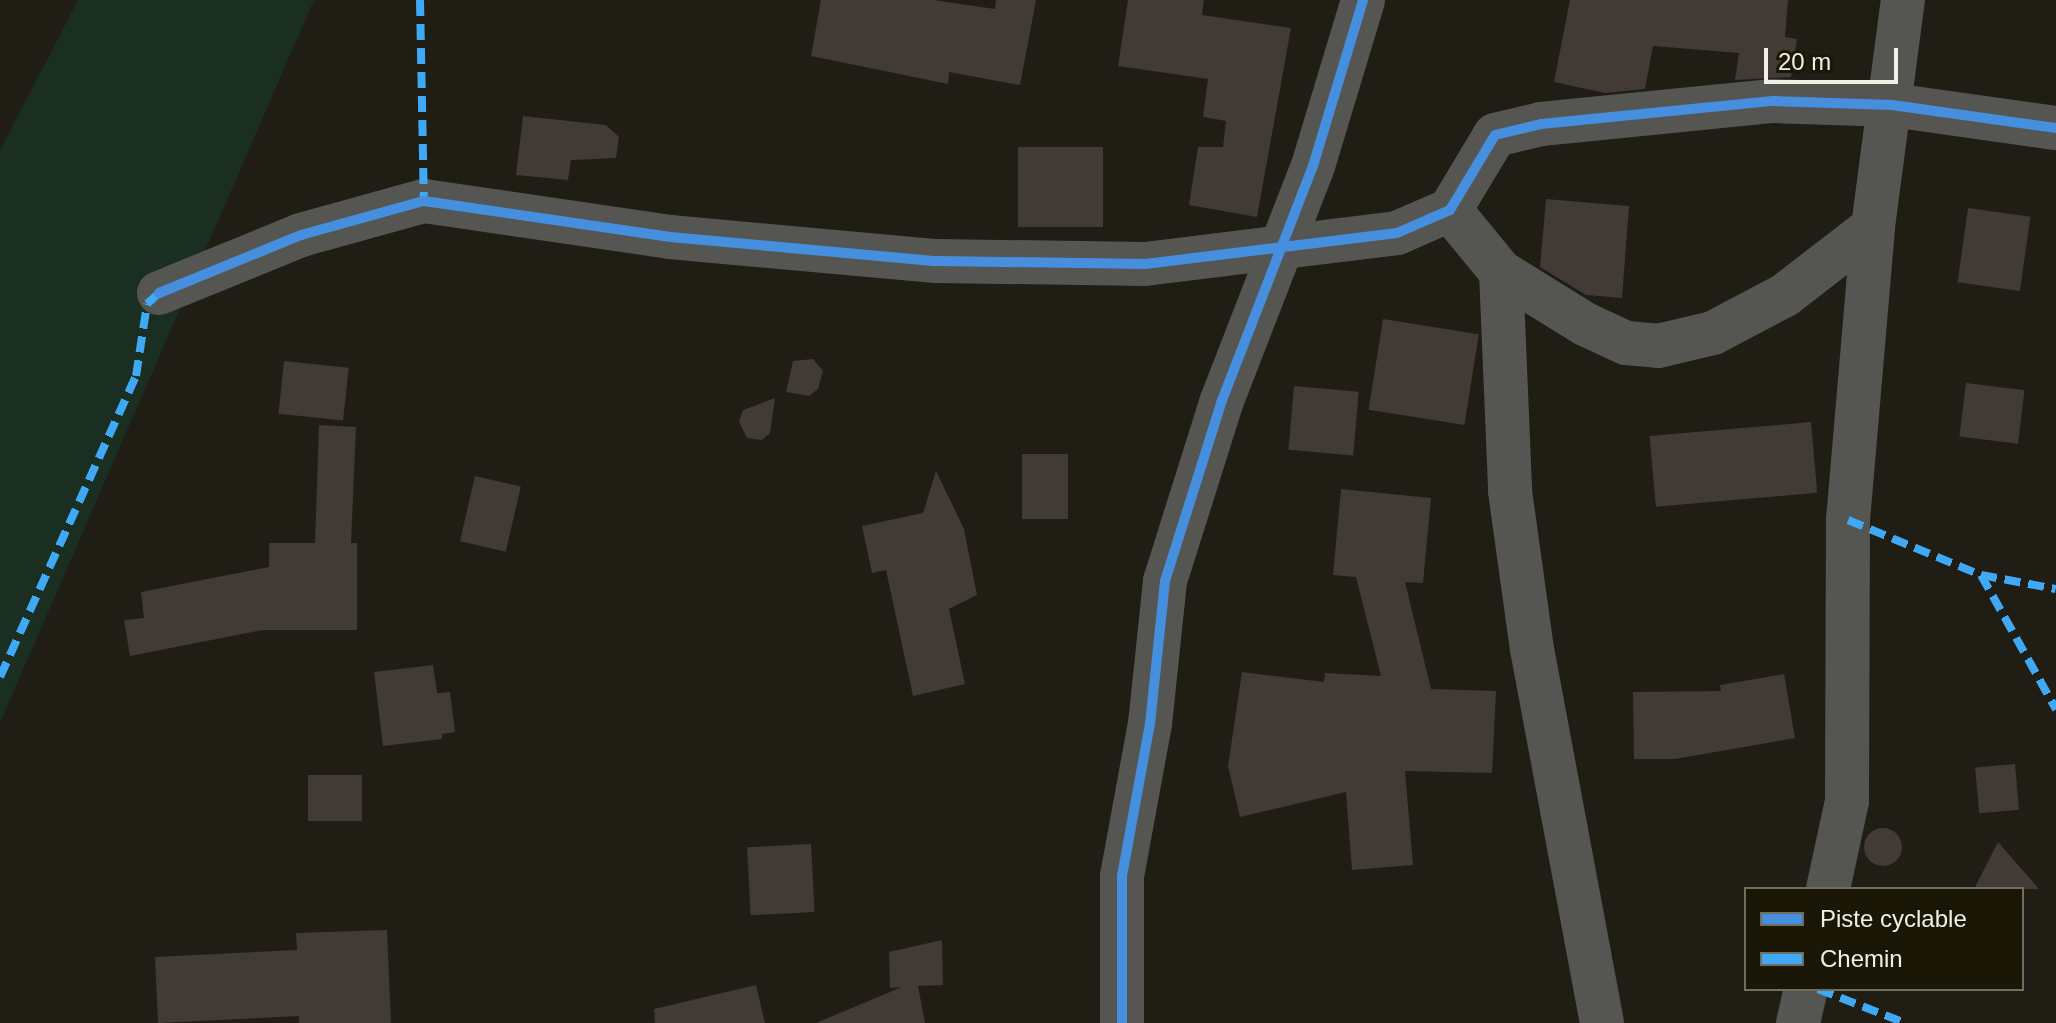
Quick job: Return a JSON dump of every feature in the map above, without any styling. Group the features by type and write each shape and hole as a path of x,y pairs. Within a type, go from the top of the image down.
{"street":[{"path":"1122,1023 1122,876 1150,724 1165,581 1279,246 1313,166 1363,0"},
{"path":"1828,887 1847,801 1848,520 1873,227 1892,105 1903,0"},
{"path":"159,293 301,235 424,201 670,237 936,261 1145,264 1397,233 1450,210 1495,135 1541,124 1773,101 1892,105 2056,128"},
{"path":"1450,210 1501,272 1585,324 1626,343 1658,346 1713,333 1785,295 1873,227"},
{"path":"1501,272 1510,491 1532,649 1602,1023"},
{"path":"1798,1023 1806,991"}],"green space":[{"path":"78,0 314,0 0,723 0,150"}],"building":[{"path":"821,0 933,0 995,9 996,0 1036,0 1020,85 949,72 948,84 811,56"},
{"path":"1128,0 1204,0 1202,15 1291,28 1257,217 1189,205 1198,147 1223,147 1226,121 1203,117 1208,79 1118,66"},
{"path":"1570,0 1788,0 1785,37 1797,39 1791,77 1735,80 1739,53 1653,46 1645,89 1605,93 1554,82"},
{"path":"523,116 606,125 619,137 616,158 571,160 568,180 516,175"},
{"path":"1018,147 1103,147 1103,227 1018,227"},
{"path":"1546,199 1629,206 1622,298 1586,295 1540,267"},
{"path":"1968,208 2030,217 2020,291 1958,282"},
{"path":"1383,319 1479,334 1464,425 1369,410"},
{"path":"813,359 823,371 818,389 809,396 786,392 793,361"},
{"path":"284,361 349,368 343,421 278,414"},
{"path":"1966,383 2025,390 2018,444 1959,437"},
{"path":"1294,386 1359,392 1353,455 1288,450"},
{"path":"775,398 770,433 762,440 747,438 739,422 743,410"},
{"path":"1811,422 1817,493 1656,507 1650,436"},
{"path":"319,425 356,427 351,543 357,543 357,630 263,630 130,656 124,620 144,618 141,592 269,567 269,543 315,543"},
{"path":"1022,454 1068,454 1068,519 1022,519"},
{"path":"936,471 964,529 977,595 949,609 965,684 913,696 886,570 872,573 862,526 923,513"},
{"path":"475,476 521,487 506,552 460,541"},
{"path":"1341,489 1431,498 1423,583 1405,582 1431,689 1496,691 1492,773 1405,771 1413,865 1352,870 1346,792 1240,817 1228,766 1242,672 1324,682 1325,673 1381,676 1356,577 1333,575"},
{"path":"433,665 437,693 450,692 455,732 442,734 442,739 383,746 374,672"},
{"path":"1784,674 1795,738 1675,759 1634,759 1633,692 1721,691 1720,685"},
{"path":"2015,764 2019,810 1979,813 1975,767"},
{"path":"308,775 362,775 362,821 308,821"},
{"path":"1883,828 1896,834 1902,847 1896,860 1883,866 1870,860 1864,847 1870,834"},
{"path":"1998,842 2039,889 2024,887 1975,887"},
{"path":"811,844 815,912 751,915 747,847"},
{"path":"387,930 391,1023 299,1023 299,1016 158,1023 155,957 297,950 296,933"},
{"path":"942,940 943,985 918,986 925,1023 816,1023 902,987 890,988 889,952"},
{"path":"756,985 765,1023 655,1023 654,1009"}],"marked path":[{"path":"420,0 424,201"},
{"path":"0,677 136,376 147,304 159,293"},
{"path":"1848,520 1981,575 2056,589"},
{"path":"1981,575 2056,709"},
{"path":"1823,991 1905,1023"}],"cycle path":[{"path":"1122,1023 1122,876 1150,724 1165,581 1221,403 1313,166 1363,0"},
{"path":"159,293 301,235 424,201 670,237 936,261 1145,264 1397,233 1450,210 1495,135 1541,124 1773,101 1892,105 2056,128"}]}
